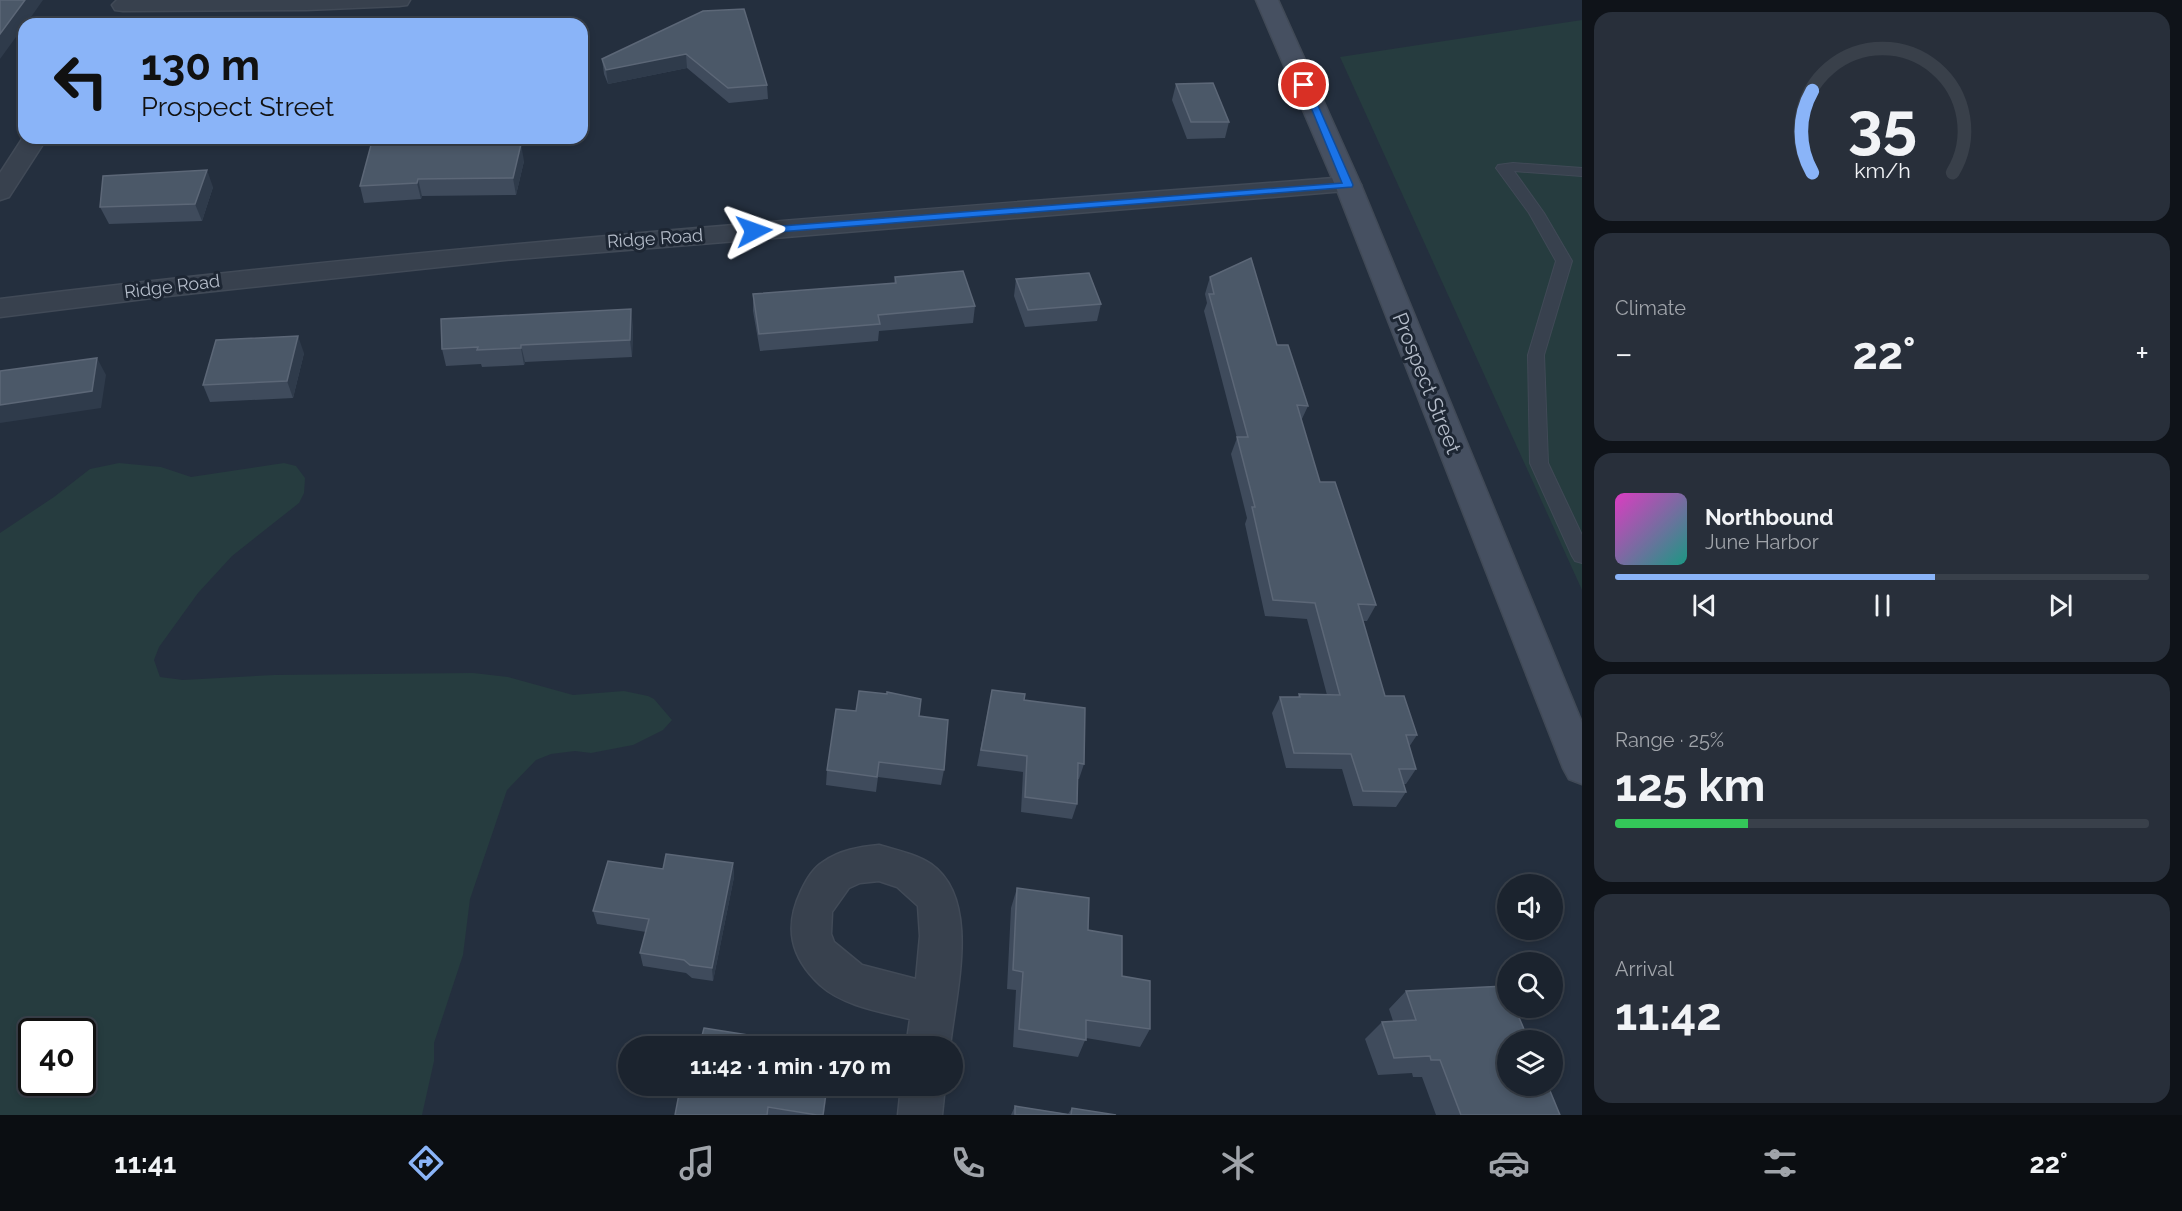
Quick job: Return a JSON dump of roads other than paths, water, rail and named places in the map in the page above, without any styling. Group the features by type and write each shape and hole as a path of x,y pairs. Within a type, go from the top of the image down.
{"main road":[{"name":"Prospect Street","path":"1267,0 1348,185 1582,768"}],"street":[{"path":"114,18 124,2 315,4 399,0"},
{"path":"0,192 31,144"},
{"name":"Ridge Road","path":"0,308 244,276 402,260 1348,185"},
{"path":"929,1036 932,1004"},
{"path":"920,1115 922,1096"}],"lane":[{"path":"1582,172 1563,173 1522,165 1503,168 1524,192 1547,227 1564,261 1536,355 1539,463 1582,556"}]}
